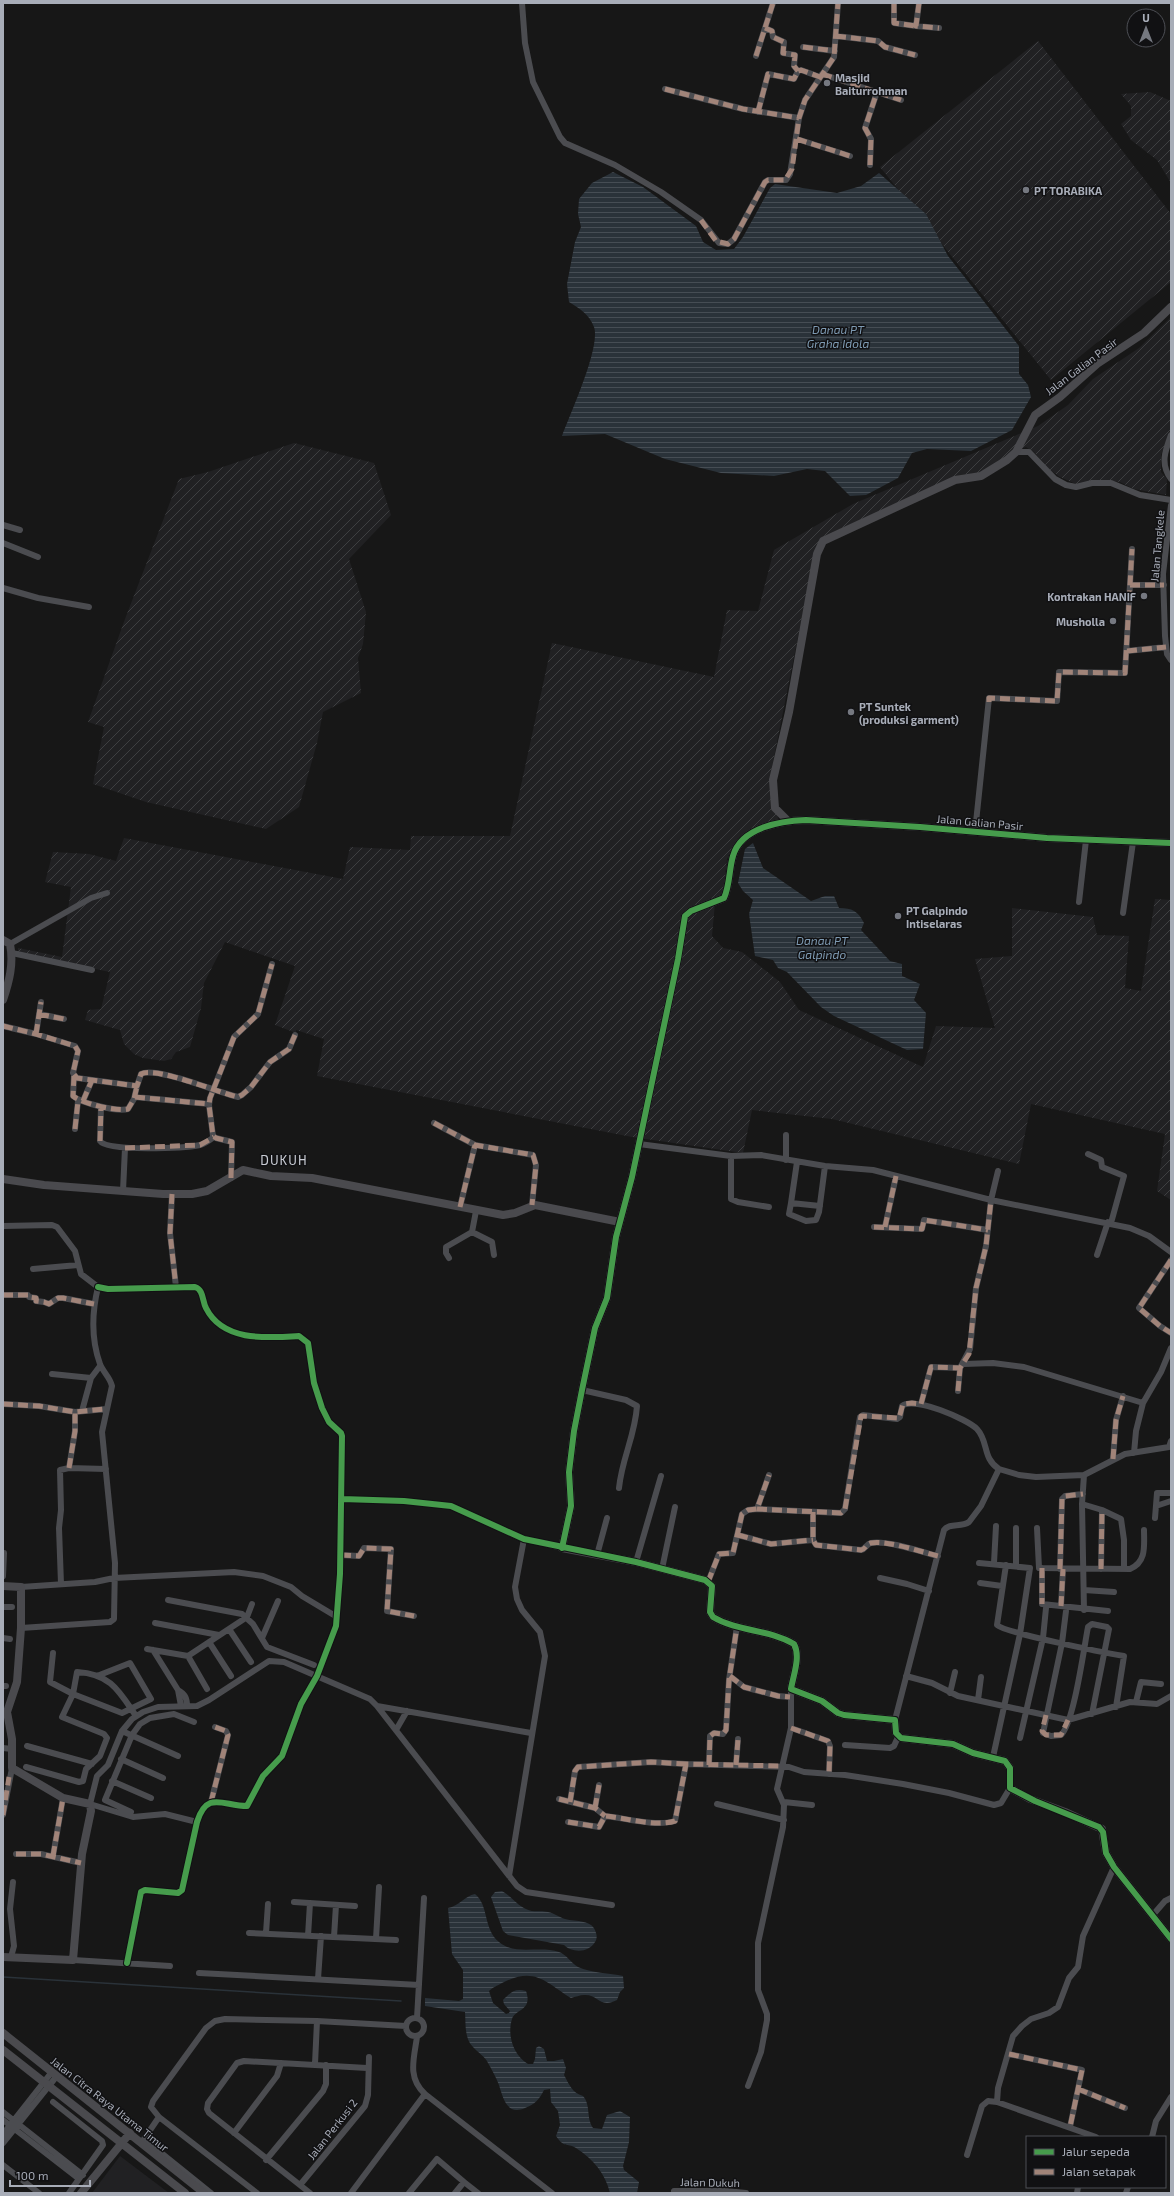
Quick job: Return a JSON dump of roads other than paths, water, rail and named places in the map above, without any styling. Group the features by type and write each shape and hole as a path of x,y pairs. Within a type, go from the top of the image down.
{"street":[{"path":"522,3 525,43 530,71 536,89 560,137 572,147 615,165 667,195 701,220 718,243 728,244 734,239 765,182 768,180 786,180 792,169 796,139 805,100 831,62 835,51 838,3"},
{"path":"756,56 773,3"},
{"path":"894,3 894,23 939,28"},
{"path":"916,26 919,3"},
{"path":"765,28 772,31 773,37 784,42 784,53 795,55 794,66 798,71 821,75 901,100"},
{"path":"836,36 878,41 885,47 914,55"},
{"path":"803,47 835,51"},
{"path":"758,112 768,74 794,80 798,71"},
{"path":"666,89 758,112 800,118"},
{"path":"870,165 871,139 865,128 877,92"},
{"path":"796,139 850,156"},
{"name":"Jalan Galian Pasir","path":"1016,452 1036,415 1069,390 1097,364 1144,333 1171,307"},
{"path":"1171,435 1165,451 1164,463 1164,469 1171,479"},
{"path":"787,820 780,815 775,808 773,780 789,712 816,554 823,541 955,480 981,476 999,466 1016,452 1029,452 1056,479 1070,486 1111,483 1140,494 1171,500"},
{"name":"Jalan Tangkele","path":"1171,505 1170,524 1163,568 1164,625 1166,647 1171,660"},
{"path":"3,525 20,530"},
{"path":"3,544 38,557"},
{"path":"976,832 990,698 1057,701 1059,672 1125,673 1132,549"},
{"path":"1163,568 1171,569"},
{"path":"1130,585 1164,588 1171,591"},
{"path":"3,588 38,598 89,607"},
{"path":"1164,625 1171,626"},
{"path":"1127,651 1166,647"},
{"name":"Jalan Galian Pasir","path":"639,1144 678,958 685,916 691,911 724,898 733,855 747,836 761,828 787,820 878,824 1086,840 1171,843"},
{"path":"1079,902 1086,840"},
{"path":"1123,914 1133,842"},
{"path":"10,944 91,898 107,893"},
{"path":"3,940 10,944 12,953 11,973 3,1000"},
{"path":"12,953 92,970"},
{"path":"214,1137 209,1104 214,1088 234,1037 258,1014 272,964"},
{"path":"36,1034 41,1002"},
{"path":"39,1014 64,1019"},
{"path":"3,1026 65,1042 77,1048 78,1051 71,1094 81,1101 101,1107 126,1110 135,1097 138,1078 143,1073 189,1080 234,1096 242,1096 267,1066 289,1049 295,1035"},
{"path":"74,1076 137,1086"},
{"path":"75,1130 81,1101 92,1080"},
{"path":"135,1097 209,1104"},
{"path":"101,1107 100,1141 104,1145 125,1148 200,1145 214,1137 232,1142 231,1178"},
{"path":"434,1123 475,1145 533,1156 536,1165 532,1205"},
{"path":"786,1135 786,1160"},
{"path":"562,1548 571,1506 569,1472 574,1431 596,1328 607,1298 620,1222 639,1144 731,1156 761,1155 825,1166 873,1170 991,1200 1110,1222 1141,1232 1171,1252"},
{"path":"460,1207 475,1145"},
{"path":"123,1191 125,1148"},
{"path":"1088,1154 1101,1160 1102,1167 1124,1176 1110,1222 1097,1255"},
{"path":"731,1156 731,1199 738,1202 768,1207"},
{"path":"797,1162 789,1214 811,1222 816,1220 818,1216 825,1166"},
{"path":"3,1179 44,1185 123,1191 201,1194 243,1170 271,1176 312,1178 476,1211 510,1215 532,1205 620,1222"},
{"path":"958,1391 962,1366 970,1349 976,1288 988,1230 991,1200 998,1171"},
{"path":"885,1227 896,1176"},
{"path":"172,1194 170,1233 176,1287"},
{"path":"791,1202 820,1206"},
{"path":"449,1258 446,1253 446,1247 472,1232 476,1211"},
{"path":"874,1227 922,1229 924,1220 988,1230"},
{"path":"3,1226 57,1227 75,1251 78,1265 83,1277 98,1287 108,1289 176,1287 199,1289 206,1308 226,1329 250,1336 299,1336 306,1341 314,1383 322,1408 330,1422 341,1433 341,1555 337,1617 334,1634 317,1676 301,1704 282,1756 263,1776 247,1806 211,1802"},
{"path":"472,1232 492,1242 494,1255"},
{"path":"1171,1260 1138,1308 1171,1333"},
{"path":"33,1269 78,1265"},
{"path":"21,1628 112,1621 115,1613 115,1563 102,1432 112,1386 110,1378 100,1366 93,1335 94,1304 98,1287"},
{"path":"3,1295 25,1294 29,1297 36,1298 36,1301 49,1304 58,1298 63,1298 94,1304"},
{"path":"1134,1452 1136,1431 1143,1403 1161,1372 1171,1348"},
{"path":"921,1404 931,1367 993,1363 1024,1367 1143,1403"},
{"path":"70,1468 78,1412 91,1378 100,1366"},
{"path":"52,1374 91,1378"},
{"path":"582,1390 626,1400 637,1406 634,1432 621,1467 619,1488"},
{"path":"1113,1459 1116,1420 1123,1396"},
{"path":"708,1582 719,1554 733,1553 742,1514 748,1510 757,1509 837,1514 845,1509 861,1416 863,1415 898,1419 904,1404 912,1402 921,1404 946,1413 976,1429 984,1442 988,1458 999,1469 1019,1475 1036,1477 1084,1475 1113,1459 1134,1452 1169,1448 1171,1441"},
{"path":"3,1404 39,1406 78,1412 106,1409"},
{"path":"61,1584 59,1528 61,1510 60,1470 70,1468 106,1469"},
{"path":"845,1745 890,1748 894,1746 898,1737 895,1720 946,1528 969,1522 981,1506 999,1469"},
{"path":"757,1509 769,1474"},
{"path":"1084,1475 1082,1494 1084,1610"},
{"path":"636,1562 660,1476"},
{"path":"1155,1518 1157,1493 1171,1494"},
{"path":"1061,1606 1062,1499 1065,1496 1082,1494"},
{"path":"342,1499 404,1501 451,1506 524,1539 636,1562 708,1582 712,1586 710,1612 713,1617 737,1626 760,1630 794,1644 796,1661 791,1693 791,1728 777,1789 784,1802 784,1820 759,1935 757,1976 758,1990 767,2014 767,2020 761,2052 748,2086"},
{"path":"1156,1506 1171,1501"},
{"path":"1082,1504 1102,1510 1121,1519 1124,1540 1124,1569"},
{"path":"662,1569 675,1507"},
{"path":"1101,1569 1102,1510"},
{"path":"813,1512 813,1540 816,1545 861,1550 871,1543 893,1545 938,1556"},
{"path":"597,1555 607,1518"},
{"path":"994,1564 996,1526"},
{"path":"1016,1528 1016,1566"},
{"path":"1037,1528 1038,1568 1062,1569 1124,1569 1136,1566 1143,1558 1144,1530"},
{"path":"738,1535 771,1544 813,1540"},
{"path":"509,1876 531,1733 545,1656 540,1632 522,1610 517,1599 515,1586 524,1539"},
{"path":"341,1555 359,1556 364,1548 391,1550 387,1611 414,1616"},
{"path":"3,1576 4,1553"},
{"path":"979,1563 1030,1568 1020,1634 993,1757"},
{"path":"1006,1565 997,1625 1002,1629 1020,1634 1124,1656 1116,1707"},
{"path":"1042,1568 1042,1604 1108,1612"},
{"path":"3,1586 21,1587 95,1582 114,1578 221,1572 262,1576 291,1587 302,1596 337,1617"},
{"path":"880,1578 929,1591"},
{"path":"980,1583 1002,1586"},
{"path":"3,1814 12,1768 12,1749 6,1726 8,1712 17,1682 21,1628 21,1587"},
{"path":"1084,1590 1114,1592"},
{"path":"168,1600 242,1614 262,1638 267,1647 314,1665"},
{"path":"262,1638 278,1601"},
{"path":"184,1706 187,1700 183,1693 178,1690 150,1649 188,1656 246,1617 252,1604"},
{"path":"3,1607 12,1607"},
{"path":"1020,1738 1043,1638 1046,1608"},
{"path":"1066,1611 1062,1643 1042,1730 1046,1735 1060,1734 1068,1720 1088,1627 1092,1624 1107,1627 1109,1629 1092,1714"},
{"path":"155,1623 219,1635"},
{"path":"709,1765 710,1736 714,1733 723,1734 726,1730 730,1676 737,1626"},
{"path":"229,1628 251,1662"},
{"path":"3,1638 10,1638"},
{"path":"210,1642 231,1676"},
{"path":"53,1653 50,1682 73,1694 122,1714 150,1701 152,1696 130,1663 97,1676"},
{"path":"188,1656 207,1689"},
{"path":"73,1960 81,1863 84,1837 91,1811 90,1804 97,1776 108,1765 122,1731 136,1716 158,1707 197,1706 209,1700 269,1661 284,1662 370,1699 396,1730 517,1886 526,1892 612,1905"},
{"path":"26,1767 79,1782 83,1781 86,1769 100,1756 107,1738 104,1734 62,1717 73,1694 77,1672 91,1673 116,1686 136,1716"},
{"path":"950,1693 955,1672"},
{"path":"730,1676 746,1687 778,1696 791,1693 822,1701 838,1713 844,1715 895,1720"},
{"path":"906,1676 932,1683 950,1693 1068,1720 1136,1702 1156,1704 1171,1696"},
{"path":"978,1700 981,1677"},
{"path":"1136,1702 1141,1682 1160,1684"},
{"path":"377,1706 531,1733"},
{"path":"396,1730 407,1711"},
{"path":"131,1812 105,1800 132,1735 140,1724 150,1718 174,1714 194,1722"},
{"path":"127,1963 139,1895 146,1890 178,1893 182,1890 197,1822 200,1813 211,1802 228,1735 226,1731 215,1727"},
{"path":"791,1728 828,1741 830,1746 829,1774"},
{"path":"122,1731 178,1756"},
{"path":"570,1802 575,1771 578,1767 650,1762 709,1765 783,1766 804,1772 903,1784 949,1793 994,1805 1001,1803 1010,1788 1011,1772 1006,1761 953,1744 898,1737"},
{"path":"736,1765 738,1740"},
{"path":"27,1746 92,1764"},
{"path":"3,1748 12,1749"},
{"path":"121,1759 163,1778"},
{"path":"559,1799 596,1808 605,1816 667,1823 675,1821 686,1764"},
{"path":"12,1768 62,1798 90,1804 133,1817 165,1814 197,1822"},
{"path":"112,1781 151,1798"},
{"path":"596,1808 599,1785"},
{"path":"1010,1788 1035,1801 1099,1826 1103,1832 1106,1853 1114,1867 1171,1939"},
{"path":"53,1856 62,1798"},
{"path":"784,1802 812,1805"},
{"path":"717,1804 784,1820"},
{"path":"568,1822 600,1826 605,1816"},
{"path":"16,1854 53,1856 81,1863"},
{"path":"997,2102 998,2088 1013,2036 1031,2019 1055,2010 1061,2000 1069,1978 1078,1967 1083,1936 1114,1867"},
{"path":"13,1882 10,1909 14,1946 7,1957 170,1966"},
{"path":"376,1939 379,1887"},
{"path":"417,2018 424,1898"},
{"path":"1152,1916 1165,1901 1171,1898"},
{"path":"294,1902 355,1906"},
{"path":"308,1936 310,1903"},
{"path":"266,1933 268,1904"},
{"path":"334,1937 336,1904"},
{"path":"249,1932 396,1940"},
{"path":"318,1979 321,1936"},
{"path":"199,1973 419,1985"},
{"path":"406,2026 412,2018 422,2020 424,2030 417,2037 413,2077 425,2094 552,2193"},
{"path":"257,2193 159,2117 151,2107 153,2101 206,2028 215,2021 250,2019 406,2026"},
{"path":"315,2064 317,2021"},
{"path":"406,2026 407,2031 411,2036 417,2037"},
{"name":"Jalan Citra Raya Utama Timur","path":"3,2033 53,2075 130,2133 204,2193"},
{"name":"Jalan Citra Raya Utama Timur","path":"3,2050 185,2193"},
{"path":"1008,2054 1081,2069 1070,2127"},
{"name":"Jalan Perkusi 2","path":"300,2185 362,2111 368,2095 367,2068 369,2057"},
{"path":"310,2193 266,2160 209,2113 207,2109 208,2103 237,2063 256,2061 367,2068"},
{"path":"234,2133 277,2076 281,2063"},
{"path":"266,2160 323,2091 326,2084 326,2065"},
{"path":"3,2143 14,2124 53,2075"},
{"path":"1078,2089 1125,2108"},
{"path":"351,2193 425,2094"},
{"path":"1152,2136 1156,2121 1171,2097"},
{"path":"967,2155 982,2106 988,2101 997,2102 1092,2136"},
{"path":"53,2102 102,2141 102,2148 69,2193"},
{"path":"3,2112 14,2124 81,2177"},
{"path":"159,2117 144,2139 211,2193"},
{"path":"3,2120 14,2124"},
{"path":"3,2134 14,2124"},
{"path":"81,2193 121,2142 130,2133"},
{"path":"409,2193 437,2159 478,2193"},
{"path":"3,2165 39,2193"},
{"path":"455,2193 464,2182"},
{"name":"Jalan Dukuh","path":"677,2193 674,2190 746,2193"}],"water":[{"name":"Danau PT Graha Idola","path":"613,172 643,187 696,226 703,242 716,250 734,249 743,237 770,188 775,184 837,193 861,186 879,173 926,214 948,256 1019,346 1019,374 1028,385 1031,397 1012,430 971,451 927,449 912,453 898,478 866,495 850,496 825,471 807,469 774,476 721,473 665,459 605,434 562,436 584,381 595,337 594,327 590,319 587,315 569,302 567,284 575,242 581,227 578,214 579,199 592,183"},
{"name":"Danau PT Galpindo","path":"753,843 763,868 811,901 825,896 834,896 839,908 848,909 857,913 864,923 861,930 890,961 902,964 902,976 920,984 914,1000 926,1013 923,1049 907,1050 834,1016 821,1007 787,972 778,968 773,960 755,956 749,914 753,900 743,891 738,883 745,849"},
{"path":"502,1891 529,1910 548,1912 565,1919 588,1923 597,1935 596,1941 589,1948 580,1951 567,1948 564,1945 508,1935 503,1931 491,1897 495,1892"},
{"path":"475,1894 485,1911 490,1931 499,1942 505,1946 520,1949 552,1950 564,1955 575,1965 583,1969 623,1976 624,1988 620,1992 617,2000 606,2003 589,1995 581,1995 571,1998 539,1978 531,1976 513,1978 489,1991 493,2003 506,2014 510,2011 504,2004 503,2000 513,1991 526,1991 528,1998 525,2006 516,2013 512,2019 510,2032 512,2044 518,2055 528,2064 533,2064 536,2048 539,2046 544,2049 547,2061 563,2059 566,2068 564,2075 573,2090 579,2095 583,2096 587,2103 593,2128 602,2129 607,2115 620,2111 630,2117 629,2142 623,2166 624,2170 639,2182 637,2193 610,2193 602,2173 593,2162 573,2146 564,2144 559,2140 556,2136 560,2125 558,2111 551,2102 550,2089 544,2090 536,2101 525,2108 514,2110 510,2108 504,2100 497,2079 487,2061 473,2047 468,2039 465,2012 425,2006 425,1998 459,2001 463,1999 463,1970 452,1954 448,1908"}],"waterway":[{"path":"3,1977 401,2001"}],"place":[{"name":"Masjid Baiturrohman","path":"827,83"},
{"name":"PT TORABIKA","path":"1026,190"},
{"name":"Kontrakan HANIF","path":"1144,596"},
{"name":"Musholla","path":"1113,621"},
{"name":"PT Suntek (produksi garment)","path":"851,712"},
{"name":"PT Galpindo Intiselaras","path":"898,916"}],"district":[{"name":"DUKUH","path":"284,1160"}]}
